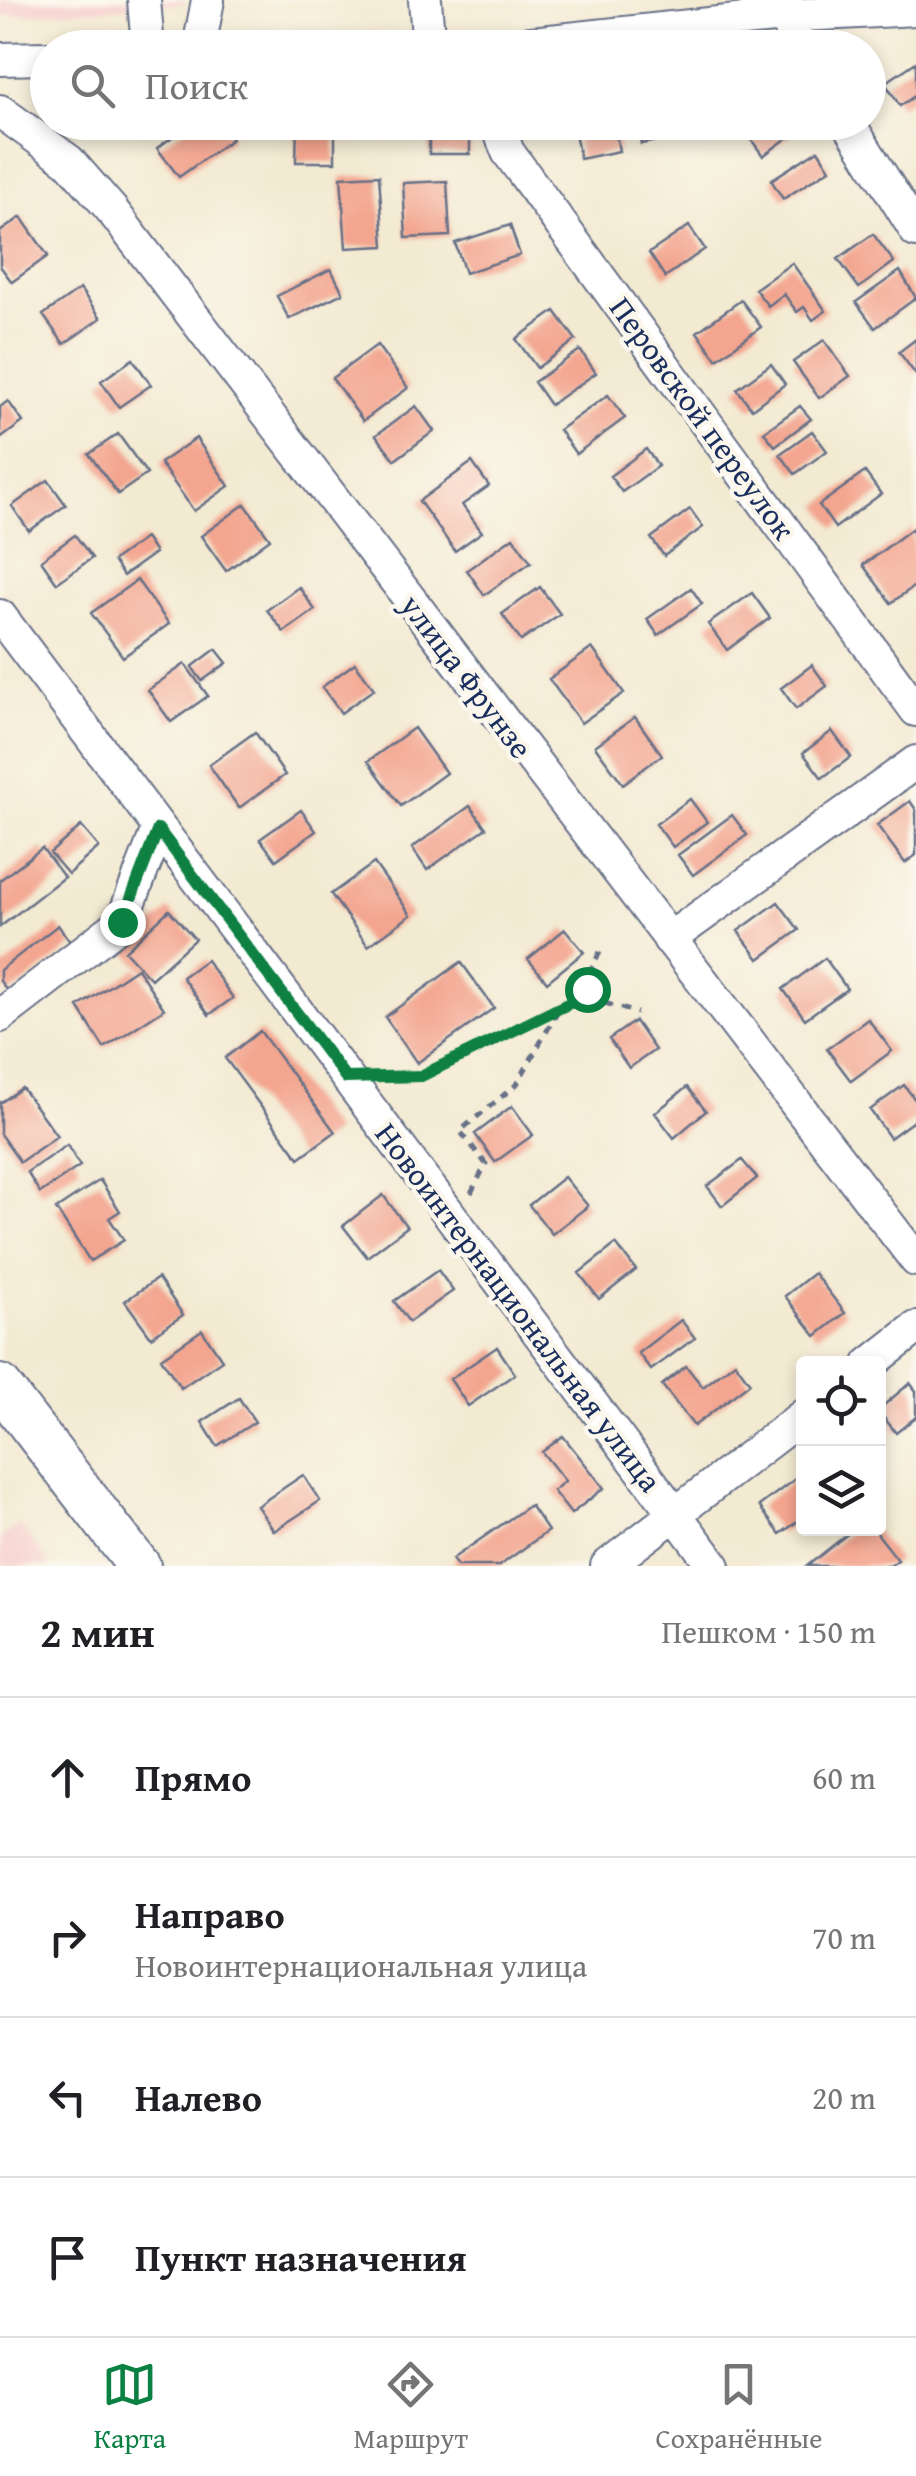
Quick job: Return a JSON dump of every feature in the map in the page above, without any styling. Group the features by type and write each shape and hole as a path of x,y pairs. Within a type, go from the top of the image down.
{"main road":[{"path":"0,1386 139,1566"}],"street":[{"path":"144,0 146,30"},
{"path":"202,30 208,0"},
{"path":"425,0 427,30"},
{"path":"652,30 782,16 916,9"},
{"path":"782,16 791,30"},
{"path":"0,59 30,58"},
{"name":"улица Фрунзе","path":"0,111 30,132"},
{"name":"улица Фрунзе","path":"41,140 70,161 111,209 916,1260"},
{"name":"Перовской переулок","path":"503,140 508,152 916,710"},
{"path":"859,140 916,232"},
{"name":"Новоинтернациональная улица","path":"0,616 714,1566"},
{"path":"669,939 916,762"},
{"path":"0,1016 122,922 158,829"},
{"path":"880,1356 916,1328"},
{"path":"608,1566 796,1420"}],"path":[{"path":"600,952 587,977 590,993 610,1006 637,1013"},
{"path":"346,1078 421,1076 458,1062 562,1004 590,993"},
{"path":"456,1223 486,1164 460,1131 506,1098 562,1004"}],"shaded area":[{"path":"0,0 184,0 184,3 0,16"},
{"path":"19,1524 51,1566 0,1566 0,1539"}],"building":[{"path":"916,62 916,95 900,106 886,82"},
{"path":"168,140 231,140 179,177 157,148"},
{"path":"297,140 335,140 335,162 296,162"},
{"path":"429,140 470,140 470,154 429,154"},
{"path":"576,140 617,140 619,151 580,159"},
{"path":"752,140 785,140 763,156"},
{"path":"818,150 830,169 783,199 771,180"},
{"path":"379,175 384,246 346,248 341,177"},
{"path":"447,181 450,236 406,238 403,183"},
{"path":"21,217 48,256 12,282 0,266 0,232"},
{"path":"510,225 520,255 465,273 455,243"},
{"path":"689,226 705,249 665,277 649,253"},
{"path":"873,234 894,262 859,288 838,259"},
{"path":"792,263 826,311 813,320 804,307 797,312 784,294 768,306 755,289"},
{"path":"331,269 343,293 289,319 277,296"},
{"path":"900,271 916,298 875,328 856,302"},
{"path":"80,289 101,318 64,344 43,315"},
{"path":"741,300 761,327 717,359 697,332"},
{"path":"555,311 576,340 537,368 516,339"},
{"path":"916,339 916,375 899,352"},
{"path":"824,340 850,376 819,398 793,362"},
{"path":"377,345 408,388 363,421 332,378"},
{"path":"580,350 596,373 550,405 534,382"},
{"path":"133,359 151,385 119,407 101,381"},
{"path":"771,364 785,384 752,409 737,389"},
{"path":"608,395 625,418 576,454 559,430"},
{"path":"8,401 23,422 0,439 0,407"},
{"path":"416,406 434,431 395,460 376,435"},
{"path":"800,406 811,419 775,446 764,432"},
{"path":"812,431 827,451 795,474 780,454"},
{"path":"118,434 147,474 118,494 89,454"},
{"path":"196,438 229,486 194,511 160,463"},
{"path":"646,449 658,466 622,492 610,476"},
{"path":"472,462 489,486 462,505 482,532 455,551 419,501"},
{"path":"865,472 881,494 835,528 819,505"},
{"path":"48,480 66,505 29,531 12,506"},
{"path":"245,504 270,539 226,571 201,536"},
{"path":"690,509 703,527 664,556 651,538"},
{"path":"913,528 916,585 891,603 863,565"},
{"path":"75,535 92,558 57,583 41,560"},
{"path":"513,537 531,562 484,595 467,570"},
{"path":"145,538 155,553 123,576 113,561"},
{"path":"137,580 169,624 123,657 91,613"},
{"path":"299,587 315,610 284,632 267,610"},
{"path":"540,587 560,614 521,641 502,614"},
{"path":"691,588 702,604 658,635 647,619"},
{"path":"752,593 770,618 727,650 708,624"},
{"path":"592,648 624,693 581,723 549,679"},
{"path":"216,649 227,663 202,681 192,667"},
{"path":"355,663 374,689 341,713 322,687"},
{"path":"185,664 208,696 171,722 148,690"},
{"path":"812,665 827,686 796,709 781,688"},
{"path":"635,717 662,755 623,784 595,746"},
{"path":"414,728 446,773 401,806 368,761"},
{"path":"832,731 851,757 822,778 803,753"},
{"path":"255,732 285,775 239,808 209,765"},
{"path":"690,799 707,822 673,847 656,824"},
{"path":"910,801 916,810 916,855 905,863 877,825"},
{"path":"470,806 486,828 427,870 412,848"},
{"path":"301,810 316,831 276,860 260,839"},
{"path":"732,815 747,835 693,875 678,855"},
{"path":"81,826 99,847 68,874 50,853"},
{"path":"42,848 64,877 0,927 0,880"},
{"path":"374,863 411,915 368,946 331,894"},
{"path":"778,902 799,930 759,959 738,931"},
{"path":"169,910 195,939 151,979 125,951"},
{"path":"58,925 73,946 10,994 0,981 0,970"},
{"path":"565,929 584,952 547,982 528,959"},
{"path":"825,958 847,989 805,1019 783,989"},
{"path":"206,960 233,998 209,1015 182,977"},
{"path":"461,962 494,1008 417,1063 385,1017"},
{"path":"137,968 164,1009 104,1048 78,1007"},
{"path":"868,1019 892,1051 851,1081 827,1049"},
{"path":"635,1021 655,1050 629,1068 609,1039"},
{"path":"260,1031 335,1132 299,1158 225,1058"},
{"path":"904,1085 916,1101 916,1119 890,1138 870,1110"},
{"path":"687,1087 706,1111 674,1138 655,1113"},
{"path":"22,1088 57,1136 20,1162 0,1134 0,1103"},
{"path":"512,1106 533,1135 495,1162 475,1134"},
{"path":"67,1145 80,1166 40,1193 27,1172"},
{"path":"742,1160 757,1178 722,1206 707,1186"},
{"path":"564,1177 588,1206 552,1234 529,1205"},
{"path":"100,1180 120,1211 109,1218 124,1240 90,1261 56,1209"},
{"path":"383,1195 407,1227 367,1257 343,1226"},
{"path":"616,1244 636,1270 599,1299 579,1273"},
{"path":"438,1270 453,1291 409,1322 394,1301"},
{"path":"814,1273 845,1313 816,1336 785,1296"},
{"path":"158,1278 183,1315 151,1337 125,1301"},
{"path":"681,1320 695,1338 651,1370 638,1353"},
{"path":"202,1330 222,1360 181,1388 161,1358"},
{"path":"497,1347 515,1374 468,1406 450,1379"},
{"path":"735,1362 750,1383 694,1426 662,1385 686,1366 703,1387"},
{"path":"910,1383 916,1391 916,1417 896,1433 886,1420 886,1403"},
{"path":"239,1398 255,1422 217,1446 202,1422"},
{"path":"563,1436 604,1488 571,1514 553,1491 565,1481 542,1452"},
{"path":"303,1475 320,1501 274,1531 257,1506"},
{"path":"796,1478 796,1523 780,1534 759,1506"},
{"path":"530,1505 548,1531 499,1566 457,1566 452,1559"},
{"path":"845,1536 879,1536 898,1560 890,1566 807,1566"}],"route":[{"path":"122,922 158,829 346,1078 397,1080 421,1076 458,1062 562,1004 590,993 587,989"}]}
